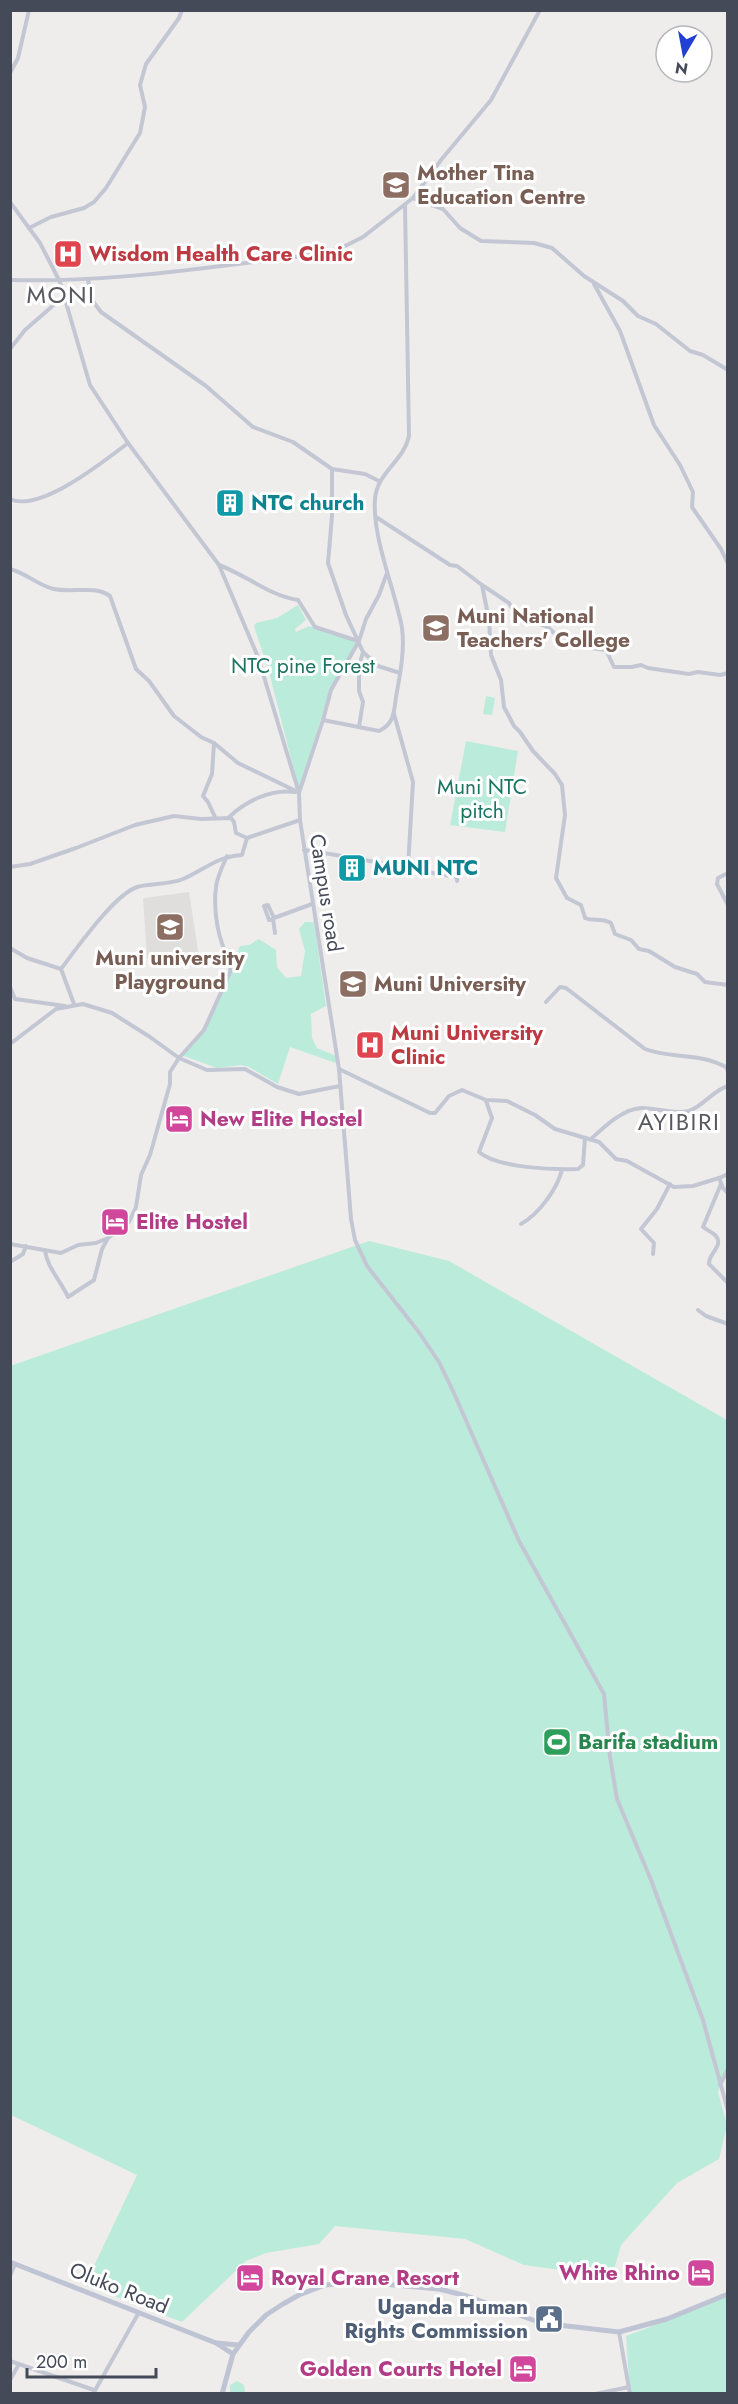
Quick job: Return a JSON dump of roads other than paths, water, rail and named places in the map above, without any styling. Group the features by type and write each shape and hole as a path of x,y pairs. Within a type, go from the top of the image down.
{"main road":[{"name":"Oluko Road","path":"13,2263 216,2343 233,2355"},
{"path":"222,2394 238,2345 266,2315 299,2295 325,2285 361,2282 439,2289 467,2296 541,2323 619,2332 667,2319 728,2294"},
{"name":"Oluko Road","path":"216,2343 238,2345"}],"street":[{"path":"10,73 18,58 29,10"},
{"path":"29,228 51,217 84,208 97,200 106,188 140,133 145,107 140,85 146,64 179,18 182,10"},
{"path":"10,280 60,282 150,275 330,252 363,237 413,198 436,166 491,100 540,10"},
{"path":"413,198 443,209 460,228 481,241 534,243 548,246 592,281 622,301 638,316 656,324 690,351 704,355 728,370"},
{"path":"10,202 29,228 60,282 90,385 128,443 219,565 258,657 299,793"},
{"path":"323,720 379,730 387,727 394,713 400,673 402,631 376,517 375,496 379,481 391,465 398,460 409,436 405,205"},
{"path":"88,280 92,300 101,312 206,386 253,427 293,442 332,469 365,474 379,481"},
{"path":"592,281 620,331 654,425 680,465 693,492 692,507 721,549 728,564"},
{"path":"10,349 25,330 64,296"},
{"path":"10,499 28,502 51,494 128,443"},
{"path":"332,469 332,516 328,563 346,615 363,652 378,666 400,673"},
{"path":"376,517 415,544 457,566 508,603 514,612 549,628 555,634 581,642 583,647 606,650 614,667 641,665 688,674 728,673"},
{"path":"219,565 241,574 276,594 298,600 315,627 359,642"},
{"path":"10,569 29,576 51,589 72,592 97,591 111,596 136,669 149,681 174,716 201,737 214,743 238,763 299,793"},
{"path":"299,793 331,690 359,642 362,628 379,596 387,572"},
{"path":"482,585 489,620 491,655 501,680 504,707 514,726 562,785 564,815 555,873 562,893 581,905 585,918 591,920 600,918 611,923 615,934 631,940 639,949 649,951 675,967 697,974 705,982 728,985"},
{"path":"359,727 363,702 358,691 359,666 363,652"},
{"path":"394,713 413,782 408,867"},
{"path":"214,743 212,774 203,796 215,817"},
{"path":"228,818 241,806 257,799 281,791 299,793"},
{"name":"Campus road","path":"299,793 304,850 339,1069 354,1235 367,1266 439,1362 519,1541 602,1687 606,1701 610,1757 617,1798 697,2002 728,2111"},
{"path":"10,867 30,864 135,825 174,816 201,819 228,818 234,822 236,833 247,838 300,820"},
{"path":"61,969 108,911 129,891 138,887 181,880 227,856 242,855 247,838"},
{"path":"304,850 356,857 457,877 457,881"},
{"path":"10,1244 61,1253 78,1245 96,1243 108,1238 124,1227 135,1212 140,1179 152,1149 170,1084 170,1071 204,1030 230,972 231,961 224,952 219,936 216,886 227,856"},
{"path":"728,873 718,878 717,884 728,905"},
{"path":"275,933 273,919 269,920 264,906 268,904 274,918 312,904"},
{"path":"10,948 27,958 61,969"},
{"path":"61,969 74,1004"},
{"path":"10,987 15,999 65,1006"},
{"path":"546,1002 560,987 563,987 645,1049 656,1053 692,1056 727,1068"},
{"path":"10,1044 34,1027 47,1013 74,1004 92,1006 112,1013 179,1058 207,1070 245,1069 277,1087 299,1094 340,1086"},
{"path":"339,1069 430,1113 439,1110 449,1096 456,1091 468,1092 486,1100 507,1101 535,1115 555,1129 591,1139 599,1143 616,1159 627,1161 680,1187 693,1186 728,1174"},
{"path":"591,1139 630,1110 643,1108 688,1111 708,1100 719,1088 728,1086"},
{"path":"486,1100 492,1118 490,1129 479,1149 480,1154 488,1158 526,1168 578,1169 583,1165 585,1138"},
{"path":"521,1224 546,1200 558,1182 562,1170"},
{"path":"718,1178 728,1192"},
{"path":"653,1254 654,1243 641,1229 657,1209 670,1184"},
{"path":"721,1184 703,1227 719,1242 718,1247 709,1258 709,1264 728,1283"},
{"path":"45,1251 49,1266 69,1297 94,1280 102,1249 108,1238"},
{"path":"10,1262 22,1256 26,1246"},
{"path":"698,1310 706,1316 728,1324"},
{"path":"720,2086 728,2069"},
{"path":"10,2276 13,2263"},
{"path":"10,2361 93,2392 138,2314"},
{"path":"619,2332 630,2394"},
{"path":"10,2380 19,2364"},
{"path":"594,2394 629,2387"}],"place":[{"name":"Mother Tina Education Centre","path":"396,185"},
{"name":"Wisdom Health Care Clinic","path":"68,254"},
{"name":"NTC church","path":"230,503"},
{"name":"Muni National Teachers' College","path":"436,628"},
{"name":"MUNI NTC","path":"352,868"},
{"name":"Muni university Playground","path":"170,927"},
{"name":"Muni University","path":"353,984"},
{"name":"Muni University Clinic","path":"370,1045"},
{"name":"New Elite Hostel","path":"179,1119"},
{"name":"Elite Hostel","path":"115,1222"},
{"name":"Barifa stadium","path":"557,1742"},
{"name":"White Rhino","path":"701,2273"},
{"name":"Royal Crane Resort","path":"250,2278"},
{"name":"Uganda Human Rights Commission","path":"549,2319"},
{"name":"Golden Courts Hotel","path":"523,2369"}],"district":[{"name":"MONI","path":"61,294"},
{"name":"AYIBIRI","path":"679,1121"}],"park label":[{"name":"NTC pine Forest","path":"303,666"},
{"name":"Muni NTC pitch","path":"482,799"}]}
